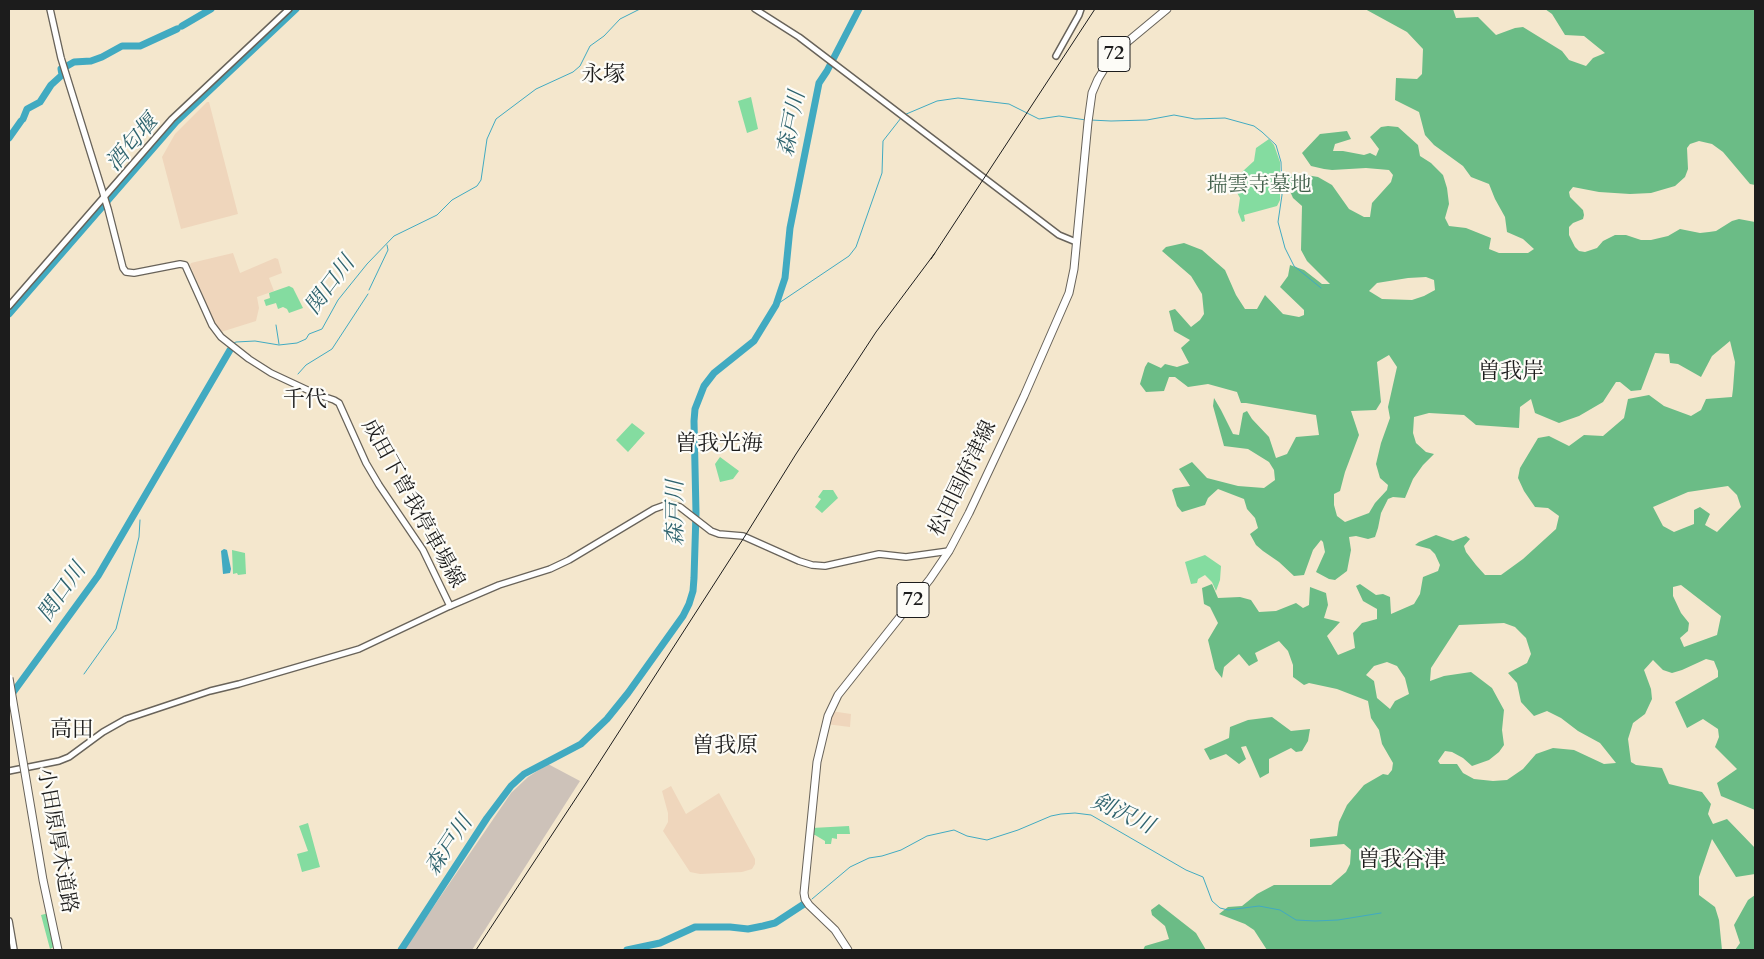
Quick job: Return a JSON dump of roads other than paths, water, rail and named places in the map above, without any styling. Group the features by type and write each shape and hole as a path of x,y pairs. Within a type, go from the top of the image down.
{"main road":[{"path":"50,9 61,58 104,197"},
{"name":"松田国府津線","path":"848,950 835,930 809,905 804,893 817,762 828,716 838,696 920,592 949,551 975,499 1064,305 1072,276 1092,93 1105,65 1114,53 1167,9"},
{"name":"成田下曽我停車場線","path":"104,197 123,268 126,272 134,273 180,264 185,265 212,325 221,337 271,373 339,403 374,478 423,550 450,606 499,585 550,569 569,560 661,505 673,504 692,516 711,532 744,536 799,561 825,566 879,554 906,557 949,551"},
{"name":"小田原厚木道路","path":"9,678 58,950"},
{"name":"小田原厚木道路","path":"9,703 36,860 54,950"},
{"path":"9,921 14,950"}],"street":[{"path":"9,306 189,101 289,9"},
{"path":"755,9 782,25 832,62 1059,235 1076,242"},
{"path":"1056,56 1081,9"},
{"path":"9,771 60,762 69,758 102,732 126,719 210,690 240,684 359,649 450,606"}],"water":[{"path":"227,550 231,569 230,573 223,574 221,551"}],"waterway":[{"path":"182,26 211,9"},
{"name":"酒匂堰","path":"9,314 176,122 296,9"},
{"name":"関口川","path":"234,343 255,341 279,345 297,343 306,339 309,334 322,329 338,300 367,264 394,236 437,215 452,200 477,186 481,180 487,139 496,119 536,89 573,72 580,66 590,46 604,36 620,19 640,9"},
{"name":"森戸川","path":"401,950 487,818 511,786 524,774 581,744 607,719 683,616 689,604 694,578 696,513 695,409 704,386 714,373 754,341 776,305 785,278 790,228 819,83 859,9"},
{"path":"67,66 74,62 91,61 122,46 140,46 177,29"},
{"path":"23,119 27,109 40,102 51,85 62,75 61,69"},
{"path":"904,115 937,101 958,98 1009,104 1039,119 1059,116 1086,120"},
{"path":"1090,120 1147,120 1174,115 1195,119 1225,118 1254,126 1276,145 1281,162 1282,195 1278,222 1285,248 1294,266 1321,288"},
{"path":"776,305 849,256 856,247 882,173 883,141 901,118"},
{"path":"9,138 21,121"},
{"path":"369,290 388,250 387,245"},
{"path":"298,374 306,365 332,349 368,294"},
{"path":"276,325 279,344"},
{"name":"関口川","path":"9,698 98,576 230,350"},
{"path":"84,674 116,629 139,537 140,520"},
{"name":"剣沢川","path":"812,899 850,867 869,858 901,850 927,836 954,830 967,836 987,840 1018,830 1051,816 1075,813 1091,815 1186,870 1203,877 1212,901 1220,908 1228,910 1259,906 1280,910 1296,920 1315,921 1338,920 1381,913"},
{"name":"剣沢川","path":"627,950 660,943 695,927 748,929 775,923 804,904"}],"railway":[{"path":"931,259 1095,9"},
{"path":"476,950 586,783 876,332 935,253"}],"district":[{"name":"永塚","path":"603,76"},
{"name":"曽我岸","path":"1511,373"},
{"name":"千代","path":"305,401"},
{"name":"曽我光海","path":"719,445"},
{"name":"高田","path":"72,731"},
{"name":"曽我原","path":"725,747"},
{"name":"曽我谷津","path":"1402,861"}],"park label":[{"name":"瑞雲寺墓地","path":"1259,186"}]}
